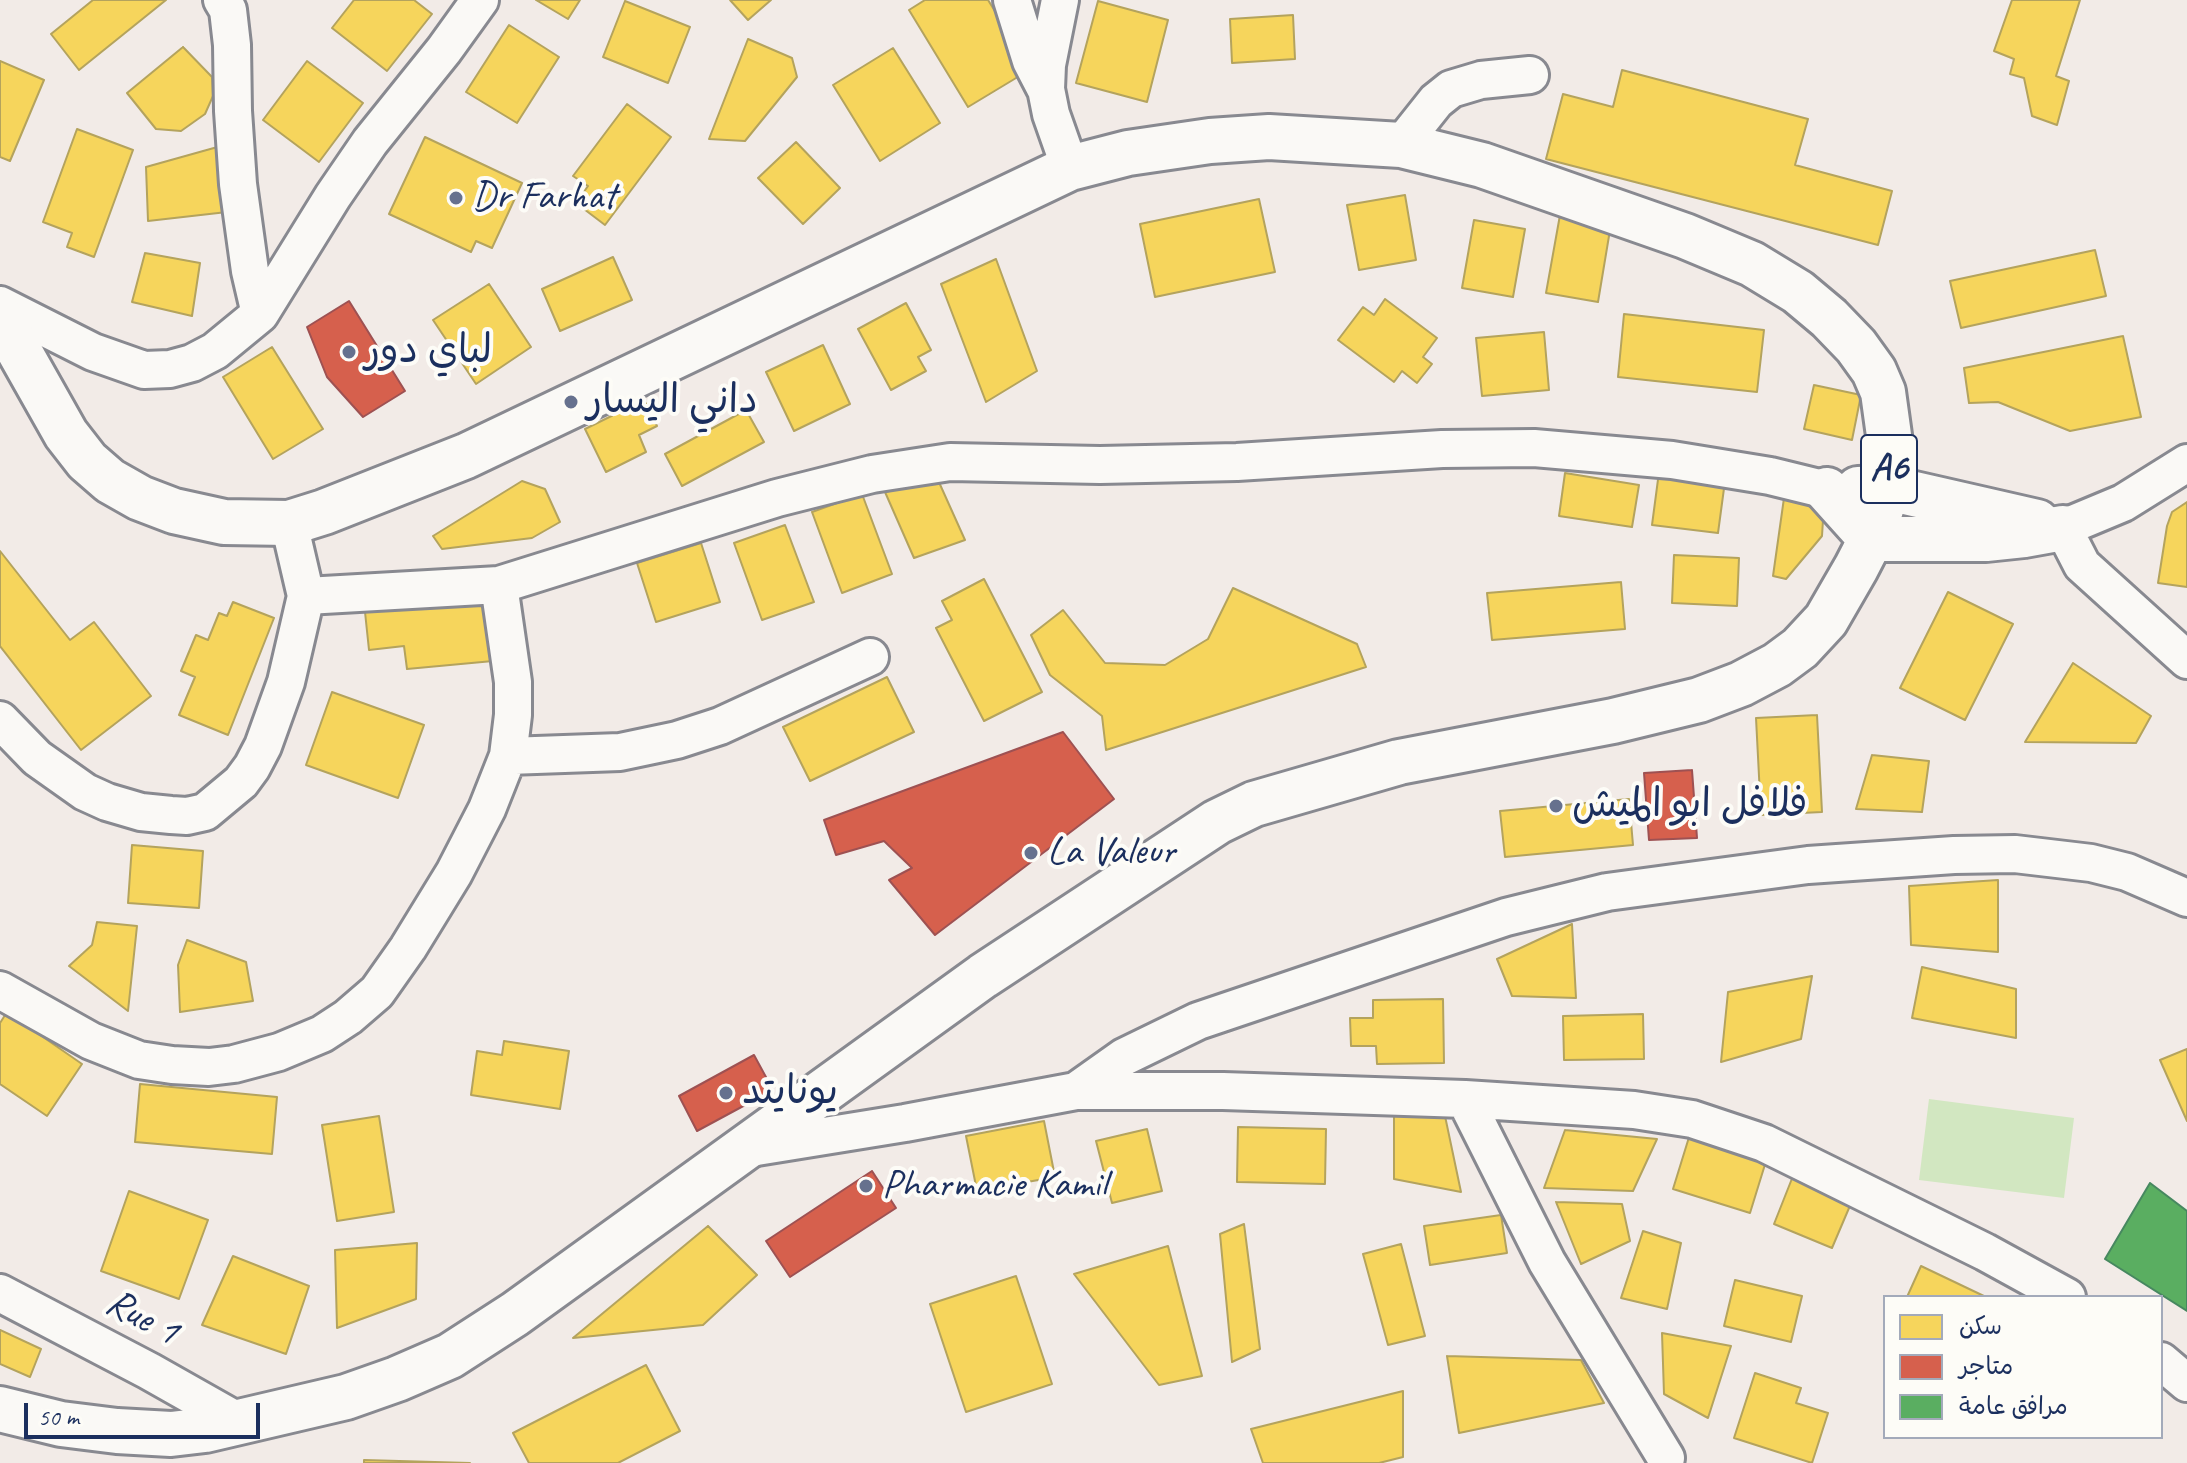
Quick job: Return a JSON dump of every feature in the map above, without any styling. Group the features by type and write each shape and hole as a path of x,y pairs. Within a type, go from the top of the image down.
{"highway":[{"name":"A6","path":"0,317 66,434 87,461 110,481 140,498 174,511 224,522 289,523 466,456 1070,168 1128,153 1239,139 1269,137 1401,145 1482,165 1685,236 1752,264 1798,292 1838,327 1874,371 1889,419 1891,450 1888,488 1871,539 1826,620 1800,648 1777,665 1741,684 1699,700 1613,721 1399,762 1254,804 1182,843 996,967 515,1314 450,1356 346,1397 241,1423 171,1434 131,1432 3,1415"},
{"path":"1827,490 1888,488 2063,528"},
{"path":"1827,490 1871,539 1986,539 2063,528"}],"street":[{"path":"222,0 228,10 232,45 238,184 250,271 260,314"},
{"path":"0,305 93,352 144,370 170,369 192,363 215,351 260,314 362,153 480,0"},
{"path":"1012,0 1031,61 1046,89"},
{"path":"1060,0 1047,65 1046,89 1051,114 1070,168"},
{"path":"1401,145 1436,101 1451,89 1481,80 1530,75"},
{"path":"306,596 499,585 777,498 872,474 950,462 1100,465 1237,462 1442,449 1534,448 1672,460 1770,476 1827,490"},
{"path":"2187,463 2123,503 2063,528 2082,565 2187,660"},
{"path":"0,720 37,758 85,792 107,802 160,814 187,816 205,812 241,782 252,767 263,746 286,682 306,596 289,523"},
{"path":"0,990 91,1041 139,1060 172,1065 209,1067 234,1064 279,1052 322,1034 348,1017 377,992 454,873 487,809 508,756 513,682 499,585"},
{"path":"508,756 620,752 677,740 720,726 870,657"},
{"path":"1076,1091 1124,1057 1198,1021 1506,917 1607,892 1808,865 1999,854 2091,863 2127,872 2187,898"},
{"path":"743,1149 1076,1091 1223,1091 1465,1099 1634,1110 1692,1119 1731,1130 1810,1165 1985,1252 2063,1295"},
{"path":"1465,1099 1547,1262 1658,1461"},
{"name":"Rue 1","path":"0,1293 241,1423"},
{"path":"2163,1363 2187,1383"}],"green space":[{"path":"1929,1099 2074,1118 2064,1198 1919,1180"}],"building: سكن":[{"path":"93,0 166,0 79,70 51,34"},
{"path":"354,0 414,0 432,14 387,71 332,28"},
{"path":"536,0 580,0 568,19"},
{"path":"730,0 771,0 748,20"},
{"path":"925,0 988,0 1031,69 968,107 909,10"},
{"path":"2012,0 2080,0 2056,76 2069,81 2057,125 2032,116 2024,78 2010,74 2014,59 1994,51"},
{"path":"625,1 690,27 668,83 603,57"},
{"path":"1098,1 1168,20 1147,102 1076,83"},
{"path":"1293,15 1295,59 1232,63 1230,19"},
{"path":"509,25 559,57 517,123 466,92"},
{"path":"748,39 792,58 797,77 745,141 709,139"},
{"path":"183,47 212,77 213,96 205,114 181,131 156,129 127,93"},
{"path":"893,48 940,123 880,161 833,85"},
{"path":"0,61 44,80 10,161 0,157"},
{"path":"307,61 363,103 319,162 263,120"},
{"path":"1622,70 1808,119 1795,165 1892,191 1878,245 1546,159 1563,94 1613,107"},
{"path":"627,104 671,137 605,225 576,203 588,186 573,176"},
{"path":"77,129 133,150 94,257 67,247 72,233 43,222"},
{"name":"Dr Farhat","path":"425,137 522,183 492,248 476,241 471,252 389,214"},
{"path":"796,142 840,188 803,224 758,178"},
{"path":"221,146 227,212 148,221 146,167"},
{"path":"1405,195 1416,260 1359,270 1347,205"},
{"path":"1259,199 1275,272 1155,297 1140,224"},
{"path":"1560,215 1611,224 1598,302 1546,293"},
{"path":"1474,220 1525,229 1513,297 1462,288"},
{"path":"2095,250 2106,296 1961,328 1950,281"},
{"path":"145,253 200,263 192,316 132,302"},
{"path":"613,257 632,300 560,331 542,289"},
{"path":"996,259 1037,371 986,402 941,284"},
{"path":"489,284 531,347 476,384 433,320"},
{"path":"1385,299 1437,338 1423,357 1432,364 1417,383 1402,371 1394,382 1338,340 1363,307 1374,315"},
{"path":"906,303 931,350 918,357 926,371 891,390 858,329"},
{"path":"1624,314 1764,330 1757,392 1618,377"},
{"path":"1544,332 1549,390 1482,396 1476,338"},
{"path":"2123,336 2141,417 2070,431 1998,402 1969,403 1964,368"},
{"path":"823,345 850,404 794,431 766,372"},
{"path":"272,347 323,429 273,459 223,377"},
{"path":"1814,385 1861,395 1852,440 1804,429"},
{"path":"644,400 657,426 639,435 646,452 606,472 585,429"},
{"path":"746,410 764,442 682,486 665,454"},
{"path":"1659,472 1725,481 1718,533 1652,525"},
{"path":"1565,473 1639,485 1632,527 1559,516"},
{"path":"938,480 965,540 914,558 885,492"},
{"path":"522,481 545,489 560,522 532,538 442,549 433,536"},
{"path":"862,494 892,574 842,593 812,512"},
{"path":"1784,498 1824,504 1822,536 1786,579 1773,576"},
{"path":"2187,502 2187,587 2158,583 2172,512"},
{"path":"785,525 814,602 762,620 734,543"},
{"path":"701,543 720,602 656,622 637,563"},
{"path":"0,551 70,640 94,622 151,696 81,750 0,646"},
{"path":"1674,555 1739,558 1737,606 1672,603"},
{"path":"984,579 1042,692 984,721 936,628 952,620 942,601"},
{"path":"1621,582 1625,629 1492,640 1487,593"},
{"path":"1233,588 1357,644 1366,667 1106,750 1102,716 1050,675 1031,635 1063,610 1105,663 1165,665 1208,639"},
{"path":"1948,592 2013,624 1965,720 1900,688"},
{"path":"487,599 493,661 407,669 404,646 369,650 365,612"},
{"path":"233,602 274,618 228,735 179,715 195,677 181,671 196,635 208,640 219,613 227,616"},
{"path":"2073,663 2151,716 2136,743 2025,742"},
{"path":"887,677 914,732 810,781 783,727"},
{"path":"332,692 424,725 398,798 306,765"},
{"path":"1817,715 1822,812 1761,815 1756,718"},
{"path":"1872,755 1929,761 1922,812 1856,809"},
{"path":"1629,799 1633,845 1505,857 1500,811"},
{"path":"132,845 203,851 199,908 128,903"},
{"path":"1998,880 1998,952 1911,945 1909,886"},
{"path":"97,922 137,926 128,1011 69,966 92,945"},
{"path":"1572,924 1576,998 1512,996 1497,959"},
{"path":"187,940 246,962 253,1001 180,1012 178,965"},
{"path":"1922,967 2016,989 2016,1038 1912,1018"},
{"path":"1812,976 1801,1039 1721,1062 1728,992"},
{"path":"1443,999 1444,1063 1377,1064 1376,1046 1351,1046 1350,1018 1373,1018 1373,1000"},
{"path":"7,1012 82,1064 47,1116 0,1084 0,1023"},
{"path":"1643,1014 1644,1059 1564,1060 1563,1016"},
{"path":"504,1041 569,1051 560,1109 471,1095 477,1051 502,1055"},
{"path":"2187,1049 2187,1121 2160,1060"},
{"path":"140,1084 277,1097 272,1154 135,1142"},
{"path":"379,1116 394,1212 337,1221 322,1125"},
{"path":"1394,1116 1445,1116 1461,1192 1394,1179"},
{"path":"1044,1121 1055,1177 977,1191 966,1136"},
{"path":"1238,1127 1326,1129 1325,1184 1237,1182"},
{"path":"1147,1129 1162,1191 1112,1203 1096,1141"},
{"path":"1565,1130 1657,1139 1633,1191 1544,1188"},
{"path":"1690,1134 1767,1158 1750,1213 1673,1189"},
{"path":"1793,1176 1852,1201 1832,1248 1774,1224"},
{"path":"129,1191 208,1220 179,1299 101,1271"},
{"path":"1556,1202 1622,1204 1630,1241 1581,1264"},
{"path":"1501,1215 1507,1253 1430,1265 1424,1226"},
{"path":"1244,1224 1260,1349 1232,1362 1220,1234"},
{"path":"708,1226 757,1275 703,1325 573,1338"},
{"path":"1643,1231 1681,1243 1667,1309 1621,1298"},
{"path":"417,1243 416,1299 337,1328 335,1250"},
{"path":"1401,1244 1425,1336 1388,1345 1363,1254"},
{"path":"1168,1246 1202,1376 1159,1385 1074,1274"},
{"path":"233,1256 309,1286 286,1354 202,1325"},
{"path":"1921,1266 1982,1295 1908,1295"},
{"path":"1016,1276 1052,1384 966,1412 930,1304"},
{"path":"1735,1280 1802,1296 1791,1342 1724,1326"},
{"path":"0,1330 41,1349 30,1377 0,1364"},
{"path":"1662,1333 1731,1346 1708,1418 1664,1394"},
{"path":"1447,1356 1581,1360 1604,1403 1459,1433"},
{"path":"646,1365 680,1431 618,1463 529,1463 513,1433"},
{"path":"1755,1373 1801,1388 1796,1403 1828,1413 1812,1463 1734,1438"},
{"path":"1403,1391 1403,1457 1379,1463 1263,1463 1251,1429"},
{"path":"364,1460 470,1463 364,1463"}],"building: متاجر":[{"name":"لباي دور","path":"349,301 405,391 363,417 327,377 307,327"},
{"path":"1063,732 1114,799 935,935 889,880 912,868 884,841 836,855 824,820"},
{"path":"1692,770 1697,838 1649,840 1644,773"},
{"name":"يونايتد","path":"754,1055 773,1090 697,1131 679,1096"},
{"path":"872,1171 896,1208 790,1277 766,1241"}],"building: مرافق عامة":[{"path":"2150,1183 2187,1211 2187,1311 2163,1295 2105,1259"}],"place":[{"name":"Dr Farhat","path":"456,198"},
{"name":"لباي دور","path":"349,352"},
{"name":"داني اليسار","path":"571,402"},
{"name":"فلافل ابو الميش","path":"1556,806"},
{"name":"La Valeur","path":"1031,853"},
{"name":"يونايتد","path":"726,1093"},
{"name":"Pharmacie Kamil","path":"866,1186"}]}
